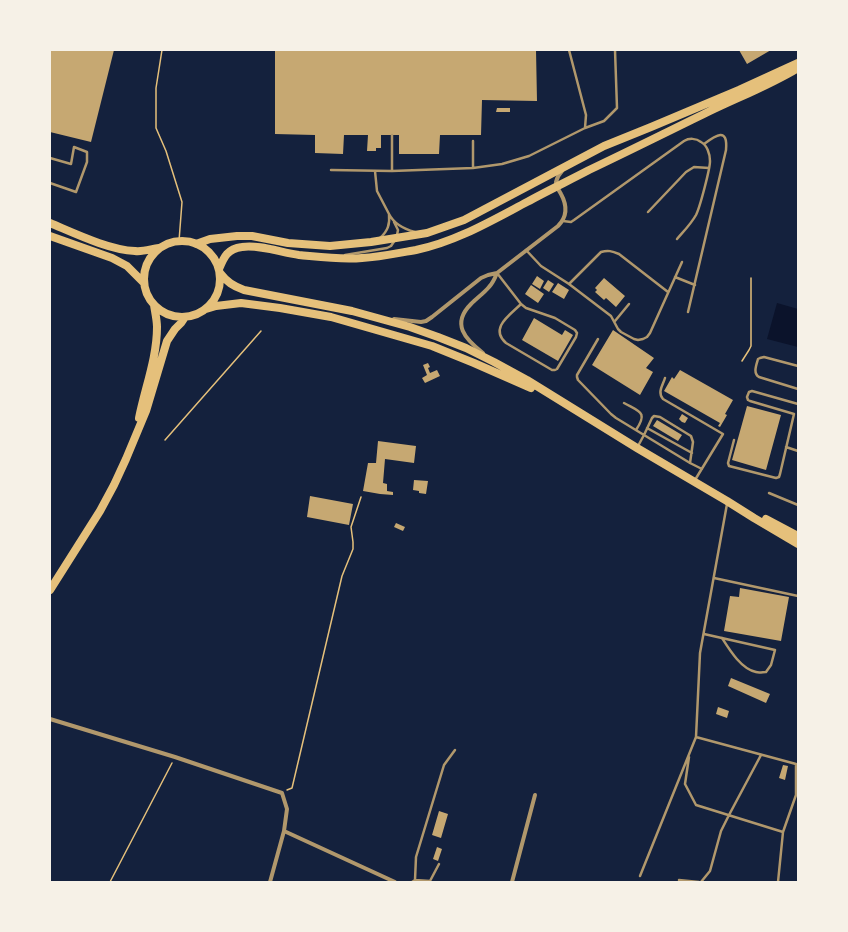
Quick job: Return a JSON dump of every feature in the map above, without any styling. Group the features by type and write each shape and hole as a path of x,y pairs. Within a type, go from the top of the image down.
{"main road":[{"path":"196,244 210,239 252,236 288,244 330,246 371,242 427,233 464,220 604,146 739,90 798,63"},
{"path":"798,68 778,80 557,186 462,235 424,248 390,255 361,258 328,258 296,255 254,247 242,247 229,251 223,259 219,271 220,283 218,292 213,301 206,308 193,316 174,316 163,312 154,305 147,295 144,283 144,273 147,263 159,248 168,243 188,241 206,250 214,259 219,271 226,281 244,290 372,316 410,327 466,348 527,380 610,432 798,544"},
{"path":"50,222 71,232 121,250 136,252 159,248"},
{"path":"50,236 112,258 127,266 144,283"},
{"path":"206,308 241,303 280,308 331,317 432,346 524,384 610,432"},
{"path":"136,434 142,402 154,359 157,325 154,305"},
{"path":"50,590 100,511 123,466 146,411 167,342 185,317"},
{"path":"727,501 798,536"}],"street":[{"path":"494,362 475,347 463,333 461,324 462,317 471,304 490,286 497,273 563,221 566,208 556,180 567,165"},
{"path":"372,316 414,322 426,321 481,278 497,273"},
{"path":"50,719 175,757 282,793 286,809 284,831 270,882"},
{"path":"512,882 535,795"},
{"path":"284,831 395,882"}],"lane":[{"path":"569,50 586,115 585,128"},
{"path":"331,170 392,171 473,168 502,164 529,156 585,128 604,121 617,108 614,50"},
{"path":"392,135 392,171"},
{"path":"688,312 727,142 726,138 720,135 712,138 704,144"},
{"path":"563,221 571,222 687,139 695,139 704,144 707,149 710,158 709,168 698,210 692,221 677,239"},
{"path":"473,140 473,168"},
{"path":"50,158 71,164 74,147 87,152 87,162 76,192 50,183"},
{"path":"648,212 686,172 694,167 709,168"},
{"path":"328,258 387,248 391,246 396,238 398,230 388,214 377,191 375,171"},
{"path":"371,242 381,237 385,233 389,224 388,214"},
{"path":"394,222 409,231 427,233"},
{"path":"526,250 541,266 569,284 611,316 621,332 634,339 643,340 650,333 682,262"},
{"path":"569,284 601,252 607,250 619,254 668,292"},
{"path":"497,273 521,304 526,308 556,318 576,330 576,337 557,369 552,370 506,343 499,334 499,328 503,322 521,304"},
{"path":"675,277 695,285"},
{"path":"615,321 629,304"},
{"path":"598,339 577,375 578,380 611,414 702,469"},
{"path":"798,366 764,357 758,359 755,372 759,377 798,389"},
{"path":"665,378 660,392 660,396 663,399 723,434 694,482"},
{"path":"798,404 752,391 749,392 747,397 750,402 798,415"},
{"path":"624,403 641,412 643,416 636,430"},
{"path":"734,440 728,463 729,466 776,478 779,477 794,414"},
{"path":"637,448 652,418 657,416 681,432 691,436 693,442 690,463"},
{"path":"647,428 664,437 670,438 692,453"},
{"path":"654,432 656,428"},
{"path":"786,447 798,451"},
{"path":"769,493 798,505"},
{"path":"640,876 696,738 700,653 727,501"},
{"path":"714,578 798,596"},
{"path":"704,634 722,638 775,650 771,665 766,672 756,673 746,668 736,658 722,638"},
{"path":"696,738 796,764 796,795 783,832 778,882"},
{"path":"439,864 430,881 413,881 416,857 444,765 455,750"},
{"path":"690,753 685,784 696,805 783,832"},
{"path":"679,880 700,882 710,871 721,832 728,815 761,755"}],"path":[{"path":"162,50 156,88 156,128 166,151 182,202 179,241"},
{"path":"742,361 751,346 751,278"},
{"path":"165,440 261,331"},
{"path":"282,793 292,788 342,576 353,549 351,527 361,497"},
{"path":"110,882 175,757"}],"water":[{"path":"777,303 798,309 798,347 767,339"}],"building":[{"path":"50,50 114,50 91,142 50,132"},
{"path":"275,50 536,50 537,101 482,100 481,135 440,135 439,154 399,154 399,135 381,135 381,148 376,148 376,151 367,151 368,135 344,135 343,154 315,153 315,135 275,134"},
{"path":"739,50 771,50 747,64"},
{"path":"497,108 510,108 510,112 496,112"},
{"path":"537,276 544,281 540,289 532,284"},
{"path":"604,278 625,296 616,307 606,298 604,300 595,292 597,290 595,288"},
{"path":"548,280 554,284 549,292 543,288"},
{"path":"558,283 569,290 564,299 552,292"},
{"path":"531,285 544,294 538,303 525,294"},
{"path":"534,318 562,335 565,330 573,335 558,361 522,340"},
{"path":"613,330 654,358 646,368 653,372 640,395 592,365"},
{"path":"428,363 430,373 437,370 440,376 425,383 422,378 427,375 423,365"},
{"path":"680,370 733,400 720,427 718,426 720,423 664,391 672,377 674,379"},
{"path":"747,406 781,415 766,470 732,460"},
{"path":"682,414 688,418 685,423 679,419"},
{"path":"657,420 682,435 678,441 653,426"},
{"path":"378,441 416,446 414,463 385,459 383,483 387,484 387,491 393,492 393,495 363,491 368,463 376,463"},
{"path":"414,480 428,481 426,494 413,490"},
{"path":"310,496 353,504 349,525 307,517"},
{"path":"396,523 405,527 403,531 394,527"},
{"path":"740,588 789,597 781,641 724,631 730,596 739,597"},
{"path":"731,678 770,694 766,703 728,686"},
{"path":"718,707 729,711 727,718 716,714"},
{"path":"783,765 788,766 785,780 779,778"},
{"path":"439,811 448,814 441,838 432,835"},
{"path":"437,847 442,849 438,861 433,859"}]}
